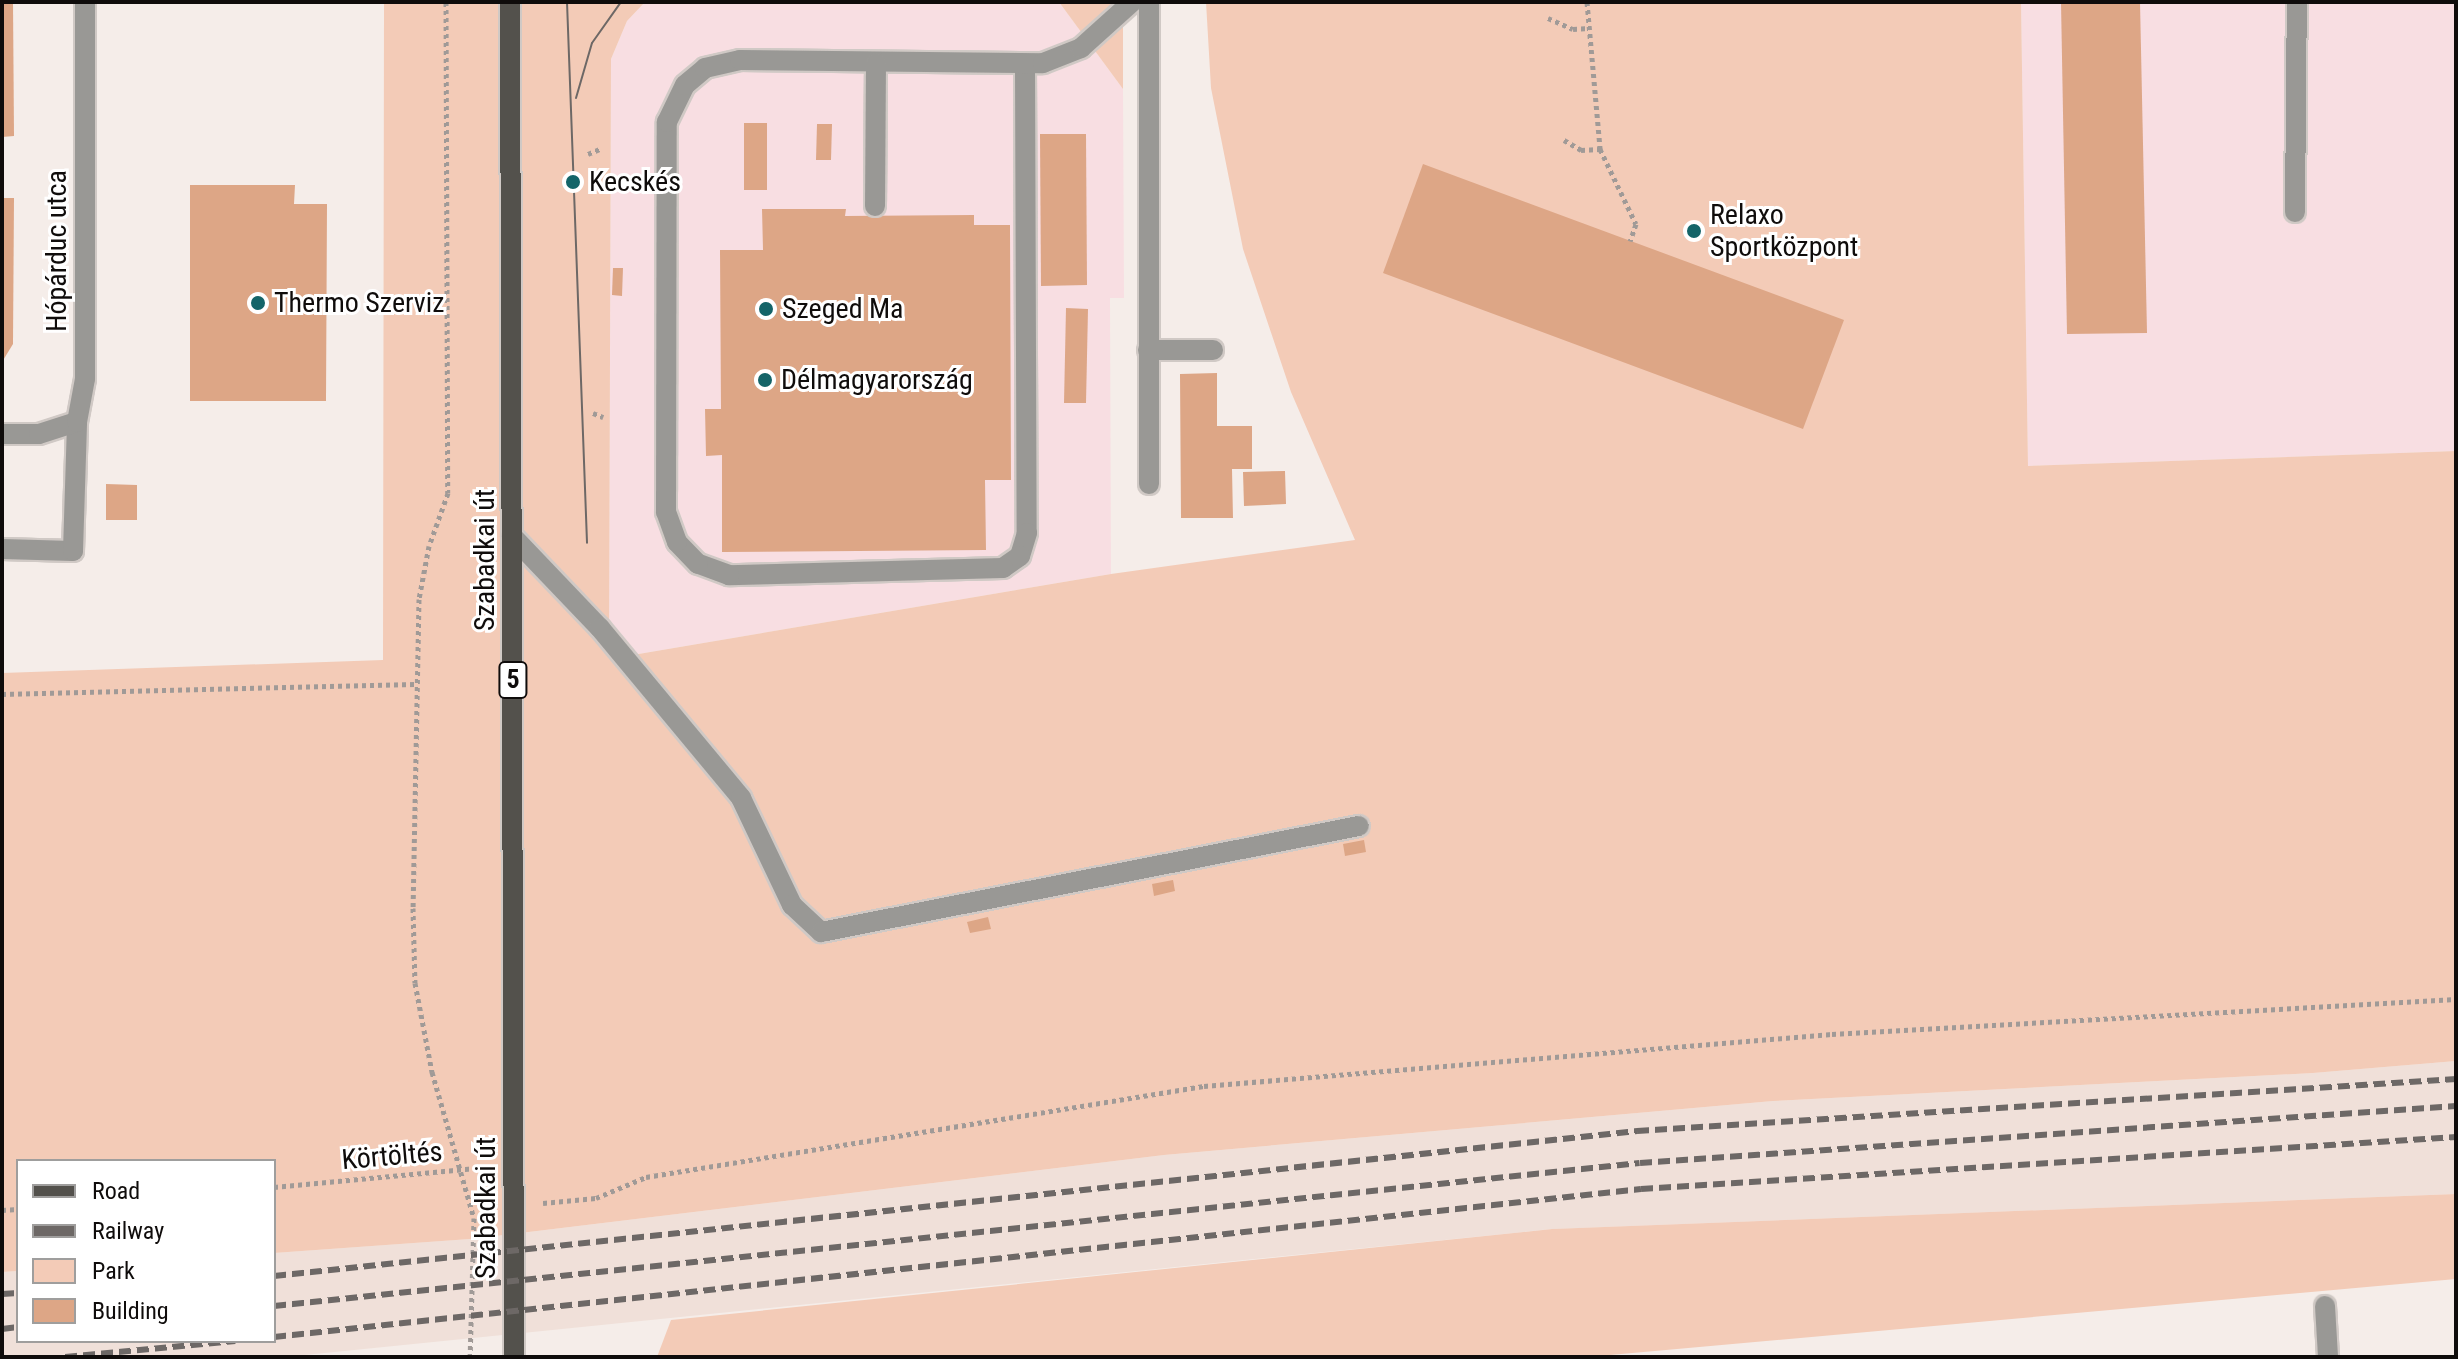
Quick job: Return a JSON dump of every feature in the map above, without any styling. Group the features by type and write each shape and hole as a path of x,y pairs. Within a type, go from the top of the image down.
{"main road":[{"name":"Szabadkai út","path":"510,2 514,1357"}],"street":[{"name":"Hópárduc utca","path":"2,549 73,551 77,422 85,379 85,2"},
{"path":"1025,66 1027,533 1020,556 1003,568 729,575 698,564 677,542 666,512 670,111 695,76 722,63 1025,66 1081,48 1132,2"},
{"path":"1149,2 1149,484"},
{"path":"2295,212 2297,2"},
{"path":"875,206 876,63"},
{"path":"1148,350 1213,350"},
{"path":"2,434 39,434 77,422"},
{"path":"512,536 600,628 741,798 792,905 821,932 844,932 1359,826"},
{"path":"2325,1306 2328,1357"}],"path":[{"path":"446,2 448,493 426,562 415,684 415,983 432,1072 474,1218 470,1357"},
{"path":"1587,2 1600,149 1636,224 1630,241"},
{"path":"1548,18 1573,29 1589,28"},
{"path":"1564,140 1581,150 1600,149"},
{"path":"588,154 602,148"},
{"path":"593,413 603,417"},
{"path":"2,694 415,684"},
{"path":"515,1206 596,1198 646,1177 1204,1086 1832,1034 2456,999"},
{"name":"Körtöltés","path":"276,1187 515,1165"}],"shaded area":[{"path":"645,2 1059,2 1123,89 1124,298 1110,298 1111,574 609,659 611,59 627,21"},
{"path":"2021,2 2456,2 2456,451 2028,466"},
{"path":"2456,1061 2456,1194 1552,1229 285,1357 2,1357 2,1272 16,1271 16,1343 276,1343 276,1253 470,1239 1164,1155 1773,1101 2313,1073"}],"green space":[{"path":"384,2 645,2 627,21 611,59 609,659 1111,574 1355,540 1291,392 1243,249 1211,88 1206,2 2021,2 2028,466 2456,451 2456,1061 2313,1073 1773,1101 1164,1155 470,1239 276,1253 276,1159 16,1159 16,1271 2,1272 2,673 383,660"},
{"path":"1059,2 1123,2 1123,89"},
{"path":"2456,1194 2456,1279 1588,1357 657,1357 671,1320 1552,1229"}],"building":[{"path":"2,2 13,2 14,136 2,137"},
{"path":"2061,2 2140,2 2147,333 2067,334"},
{"path":"744,123 767,123 767,190 744,190"},
{"path":"817,124 832,124 831,160 816,160"},
{"path":"1040,134 1086,134 1087,285 1041,286"},
{"path":"1423,164 1844,320 1803,429 1383,273"},
{"name":"Thermo Szerviz","path":"190,185 295,185 294,204 327,204 326,401 190,401"},
{"path":"2,198 14,198 13,344 2,362"},
{"path":"762,209 846,209 845,216 974,215 974,225 1010,225 1011,480 985,480 986,550 722,552 722,455 706,456 705,409 721,409 720,250 763,250"},
{"path":"613,268 623,268 622,296 612,295"},
{"path":"1066,308 1088,309 1086,403 1064,403"},
{"path":"1217,373 1217,426 1252,426 1252,469 1232,469 1233,518 1181,518 1180,374"},
{"path":"1285,471 1286,504 1244,506 1243,472"},
{"path":"106,484 137,485 137,520 106,520"},
{"path":"1364,840 1366,852 1345,856 1343,844"},
{"path":"1173,880 1175,891 1154,896 1152,884"},
{"path":"988,917 991,929 970,933 967,922"}],"tram line":[{"path":"567,2 587,543"},
{"path":"576,98 592,43 621,2"}],"railway":[{"path":"276,1276 1637,1131 2456,1079"},
{"path":"276,1306 1640,1163 2456,1106"},
{"path":"276,1337 1641,1189 2456,1137"},
{"path":"2,1294 16,1293"},
{"path":"2,1329 16,1327"},
{"path":"65,1357 214,1343"}],"place":[{"name":"Kecskés","path":"573,182"},
{"name":"Relaxo Sportközpont","path":"1694,231"},
{"name":"Thermo Szerviz","path":"258,303"},
{"name":"Szeged Ma","path":"766,309"},
{"name":"Délmagyarország","path":"765,380"}]}
